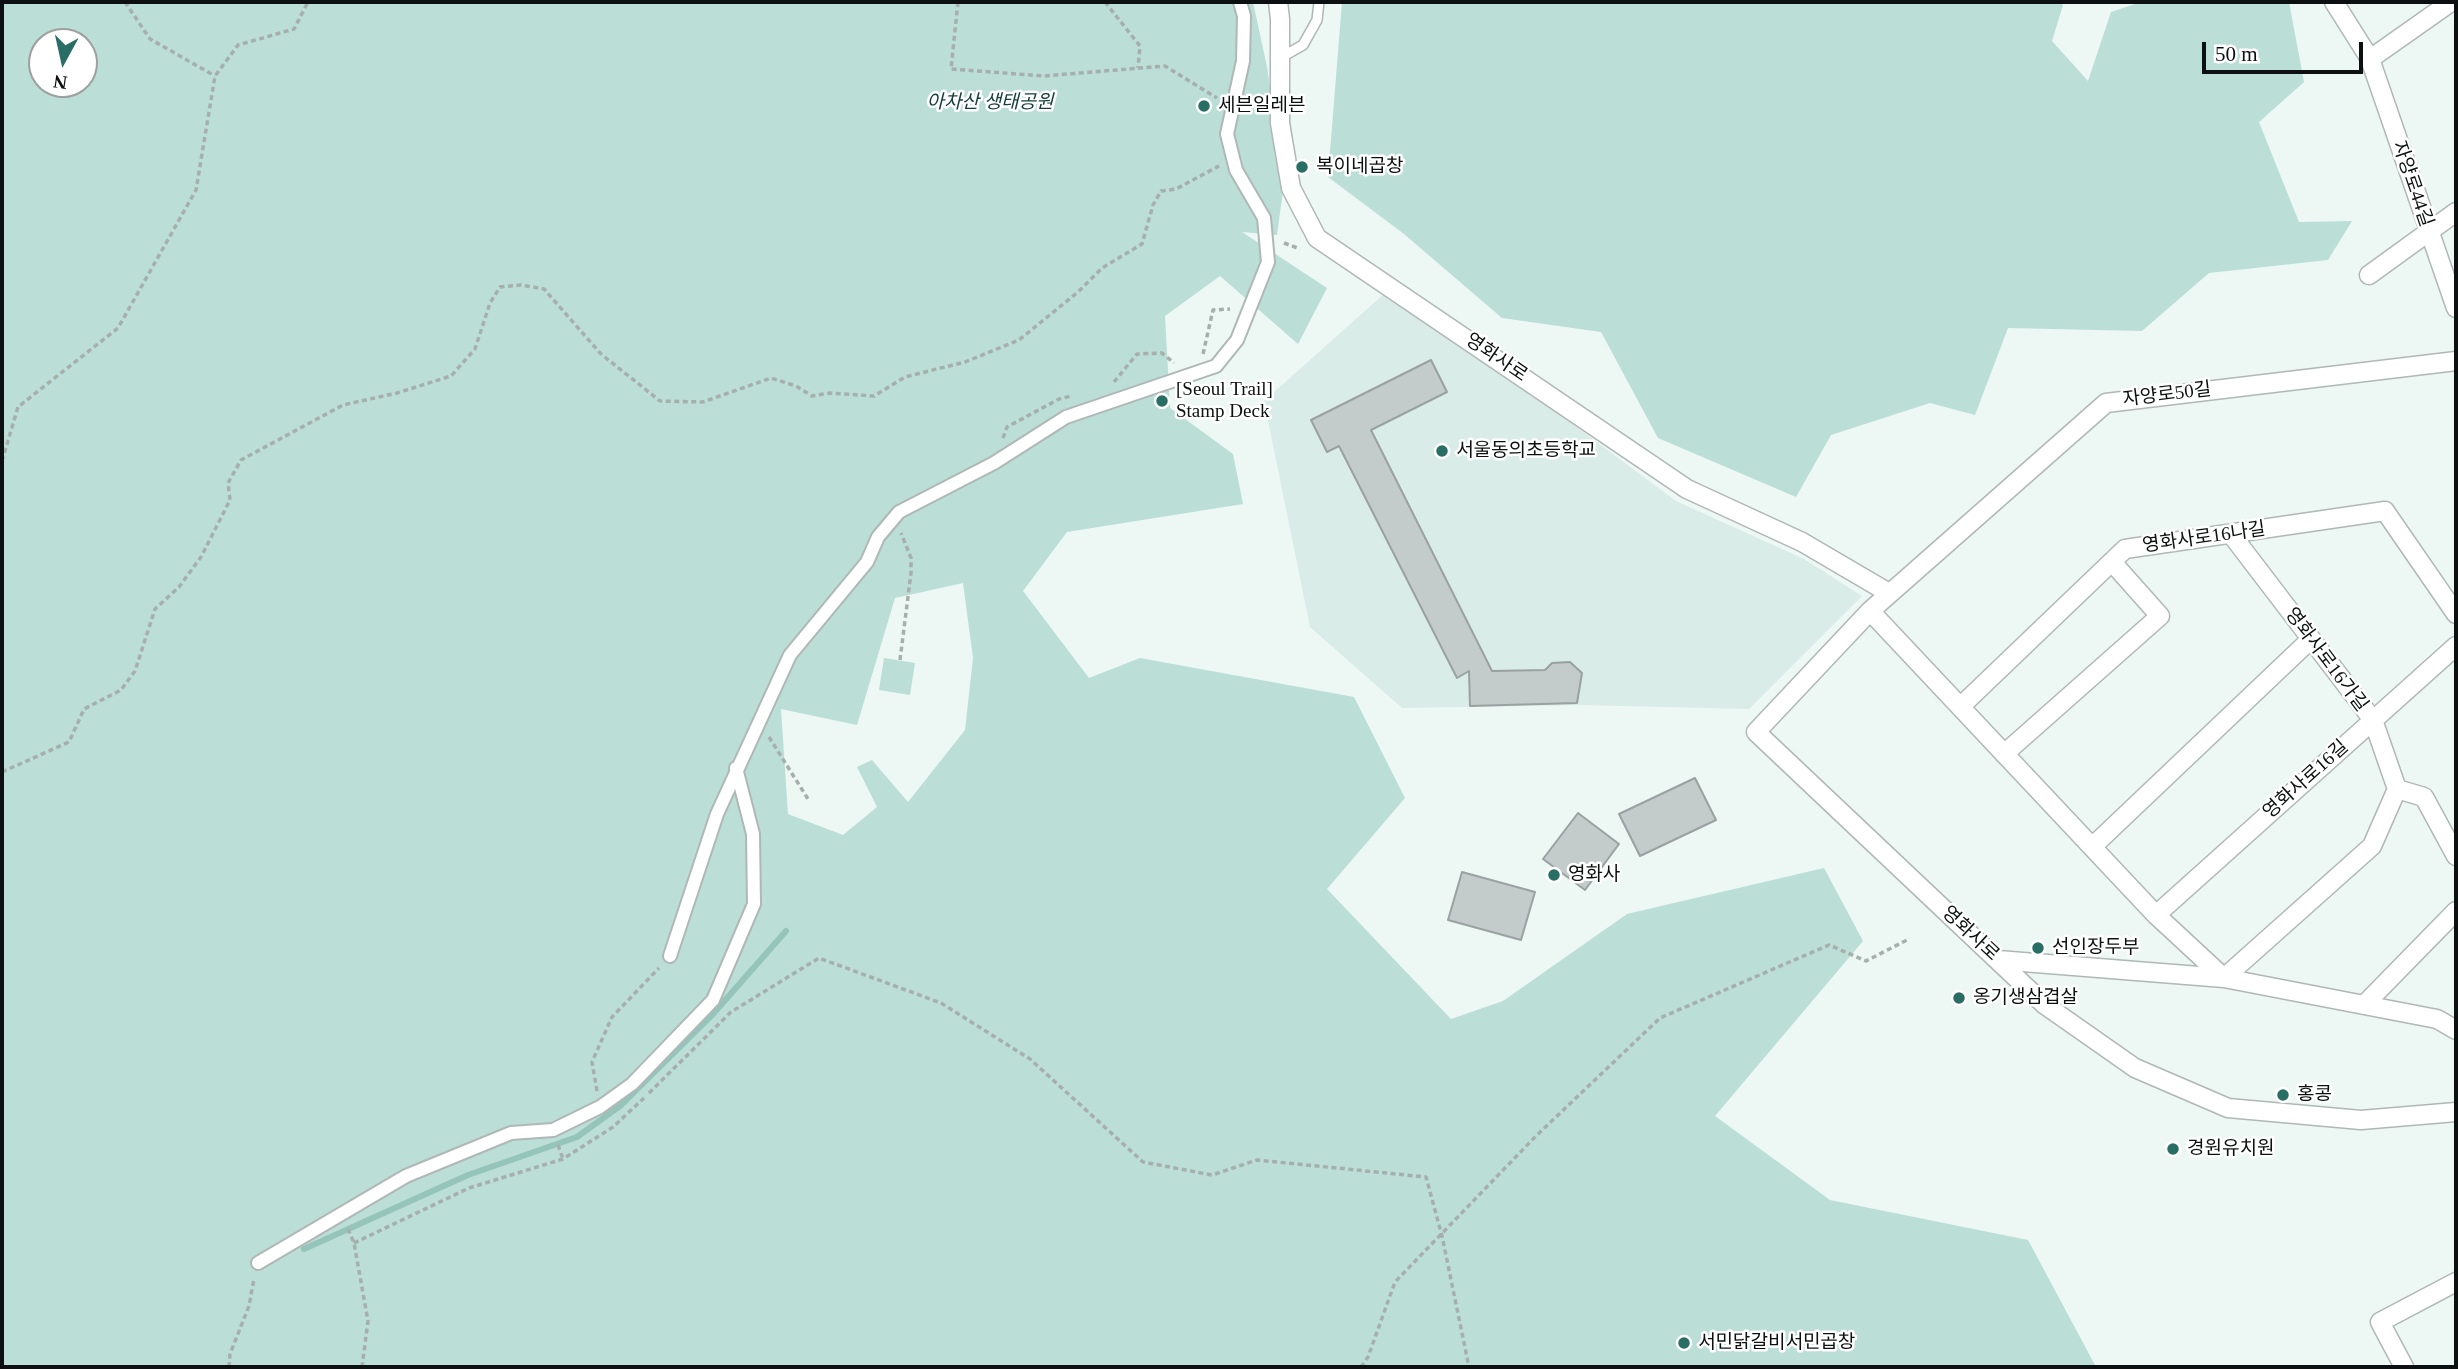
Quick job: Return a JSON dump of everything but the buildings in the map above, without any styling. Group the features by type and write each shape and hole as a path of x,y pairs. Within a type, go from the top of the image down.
{"street":[{"path":"670,957 717,814 790,655 867,562 878,537 899,512 994,463 1066,417 1216,366 1237,340 1252,309 1268,262 1264,218 1236,170 1227,134 1243,61 1244,16 1240,2"},
{"name":"영화사로","path":"1278,2 1280,123 1291,188 1317,238 1687,489 1802,542 1889,593"},
{"name":"자양로44길","path":"2334,2 2370,59 2456,308"},
{"path":"2370,59 2451,2"},
{"path":"2369,275 2456,212"},
{"name":"자양로50길","path":"1870,611 2106,402 2456,361"},
{"name":"영화사로16나길","path":"1960,707 2125,549 2385,511 2456,614"},
{"name":"영화사로16가길","path":"2231,534 2373,720 2397,789"},
{"path":"2004,754 2160,616 2112,562"},
{"path":"1870,611 2156,915 2224,978"},
{"name":"영화사로","path":"1870,611 1756,732 2045,1006 2135,1068 2228,1108 2361,1120 2456,1112"},
{"path":"2092,847 2311,639"},
{"name":"영화사로16길","path":"2156,915 2456,646"},
{"path":"258,1263 406,1176 511,1133 553,1130 600,1107 632,1083 713,1000 754,904 752,834 736,768"},
{"path":"2224,978 2372,846 2397,789 2424,797 2456,856"},
{"path":"2364,1005 2456,911"},
{"path":"1998,960 2224,978 2437,1019 2456,1030"},
{"path":"2437,1019 2456,1011"},
{"path":"2404,1367 2380,1322 2456,1282"}],"lane":[{"path":"1280,58 1303,45 1317,20 1319,2"}],"path":[{"path":"125,2 150,39 215,76"},
{"path":"2,461 18,407 118,328 196,190 215,76 238,45 294,29 307,2"},
{"path":"958,2 951,69 1044,76 1165,66 1234,108"},
{"path":"1105,2 1140,46 1138,68"},
{"path":"2,772 69,742 84,709 121,690 135,671 155,609 179,587 201,556 230,500 228,483 241,460 342,404 397,393 451,376 475,349 490,303 500,288 521,285 544,289 601,354 660,401 703,402 771,378 796,386 812,396 830,393 874,396 905,377 964,362 1018,340 1078,292 1102,268 1142,244 1153,205 1161,191 1176,189 1233,157"},
{"path":"1194,358 1203,355 1213,310 1252,309"},
{"path":"1110,386 1137,354 1162,353 1176,364 1185,361"},
{"path":"994,463 1007,427 1059,399 1072,396"},
{"path":"893,520 911,558 900,660"},
{"path":"760,723 808,799"},
{"path":"1361,1367 1368,1357 1395,1282 1536,1136 1660,1018 1829,945 1866,961 1907,940"},
{"path":"600,1107 592,1062 612,1017 670,957"},
{"path":"354,1243 469,1188 563,1159 613,1127 731,1012 819,958 942,1003 1030,1059 1143,1162 1212,1175 1257,1160 1426,1177 1442,1236 1469,1367"},
{"path":"342,1214 354,1243 368,1321 362,1367"},
{"path":"229,1367 230,1354 248,1306 258,1263"}],"shaded area":[{"name":"서울동의초등학교","path":"1385,293 1450,333 1676,501 1804,559 1862,596 1749,709 1582,705 1402,708 1310,627 1264,401"}],"green space":[{"name":"아차산 생태공원","path":"2,2 1253,2 1267,67 1284,183 1277,235 1242,232 1327,288 1298,344 1220,276 1165,316 1170,408 1233,454 1243,504 1067,532 1023,591 1089,678 1140,658 1354,697 1405,798 1327,889 1451,1019 1503,1001 1627,914 1824,868 1863,941 1715,1116 1830,1200 2028,1240 2096,1367 2,1367","holes":["963,583 973,658 965,730 908,802 872,760 857,767 877,807 843,835 788,814 781,709 857,725 895,598"]},
{"path":"1342,2 2060,2 2063,5 2052,41 2088,81 2111,12 2141,2 2289,2 2304,82 2259,122 2299,222 2352,221 2328,260 2209,273 2142,331 2008,328 1975,415 1930,403 1831,435 1796,497 1658,438 1601,332 1502,318 1404,234 1328,177"},
{"path":"884,658 915,663 910,695 879,690"}],"waterway":[{"path":"304,1249 468,1175 577,1137 620,1106 713,1014 786,931"}],"place":[{"name":"세븐일레븐","path":"1204,106"},
{"name":"복이네곱창","path":"1302,167"},
{"name":"[Seoul Trail] Stamp Deck","path":"1162,401"},
{"name":"서울동의초등학교","path":"1442,451"},
{"name":"영화사","path":"1554,875"},
{"name":"선인장두부","path":"2038,948"},
{"name":"옹기생삼겹살","path":"1959,998"},
{"name":"홍콩","path":"2283,1095"},
{"name":"경원유치원","path":"2173,1149"},
{"name":"서민닭갈비서민곱창","path":"1684,1343"}]}
